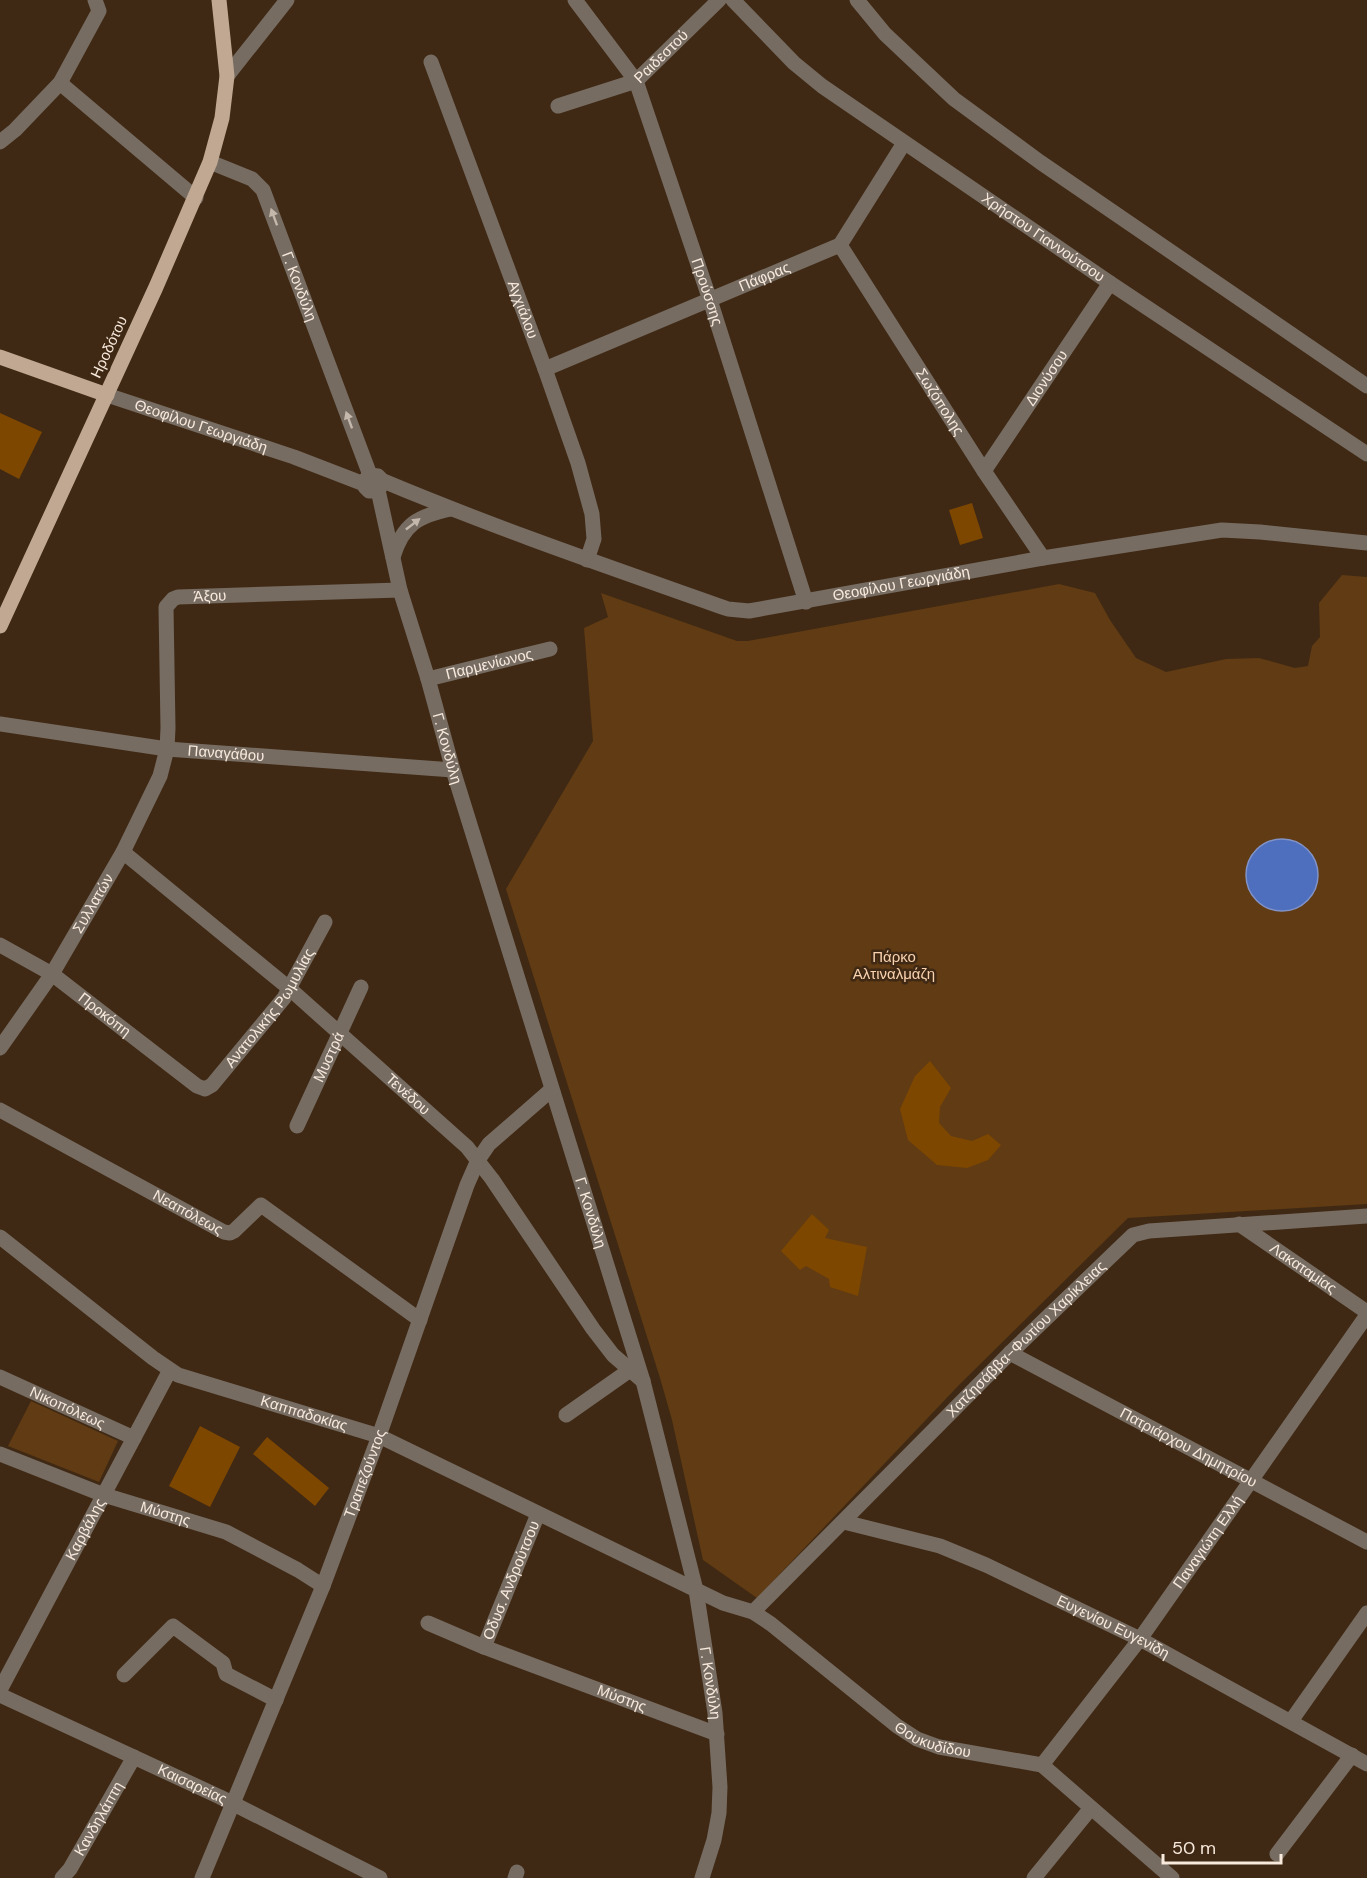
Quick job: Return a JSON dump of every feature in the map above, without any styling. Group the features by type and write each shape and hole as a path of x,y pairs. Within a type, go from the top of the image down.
{"main road":[{"name":"Ηροδότου","path":"0,626 107,395 210,162 222,118 227,76 219,0"},
{"path":"0,357 107,395"}],"street":[{"path":"0,142 15,130 60,83 99,11 95,0"},
{"path":"227,76 287,0"},
{"name":"Προύσσης","path":"575,0 636,81 710,300 806,602"},
{"name":"Ραιδεστού","path":"558,106 636,81 719,0"},
{"name":"Χρήστου Γιαννούτσου","path":"733,0 795,63 822,86 1110,283 1367,454"},
{"path":"857,0 885,34 954,99 1040,162 1367,386"},
{"name":"Αγχιάλου","path":"431,62 578,463 592,514 594,539 587,560"},
{"path":"60,83 196,198"},
{"path":"840,245 904,143"},
{"name":"Γ. Κονδύλη","path":"210,162 252,179 263,190 373,484 400,590 453,770 644,1381 696,1590 717,1734 720,1773 719,1813 714,1840 702,1878"},
{"name":"Πάφρας","path":"545,369 840,245"},
{"name":"Σωζόπολης","path":"840,245 984,471 1043,558"},
{"name":"Διονύσου","path":"984,471 1110,283"},
{"name":"Θεοφίλου Γεωργιάδη","path":"107,395 451,509 587,560 737,610 749,611 806,602 1043,558 1222,530 1367,543"},
{"path":"393,559 400,537 413,522 433,513 451,509"},
{"name":"Άξου","path":"167,749 166,607 173,598 400,590"},
{"name":"Παρμενίωνος","path":"428,679 550,649"},
{"name":"Παναγάθου","path":"0,724 167,749 453,770"},
{"name":"Συλλατών","path":"0,1048 52,974 123,852 156,787 167,749"},
{"name":"Τενέδου","path":"123,852 290,989 467,1147 593,1329 613,1355 644,1381"},
{"name":"Ανατολικής Ρωμυλίας","path":"205,1089 212,1085 290,989 325,922"},
{"name":"Προκόπη","path":"0,945 52,974 197,1086 205,1089"},
{"name":"Μυστρά","path":"297,1126 361,987"},
{"name":"Τραπεζούντος","path":"202,1878 323,1586 478,1160 489,1144 552,1090"},
{"name":"Νεαπόλεως","path":"0,1110 224,1232 234,1231 261,1205 420,1320"},
{"name":"Χατζησάββα-Φωτίου Χαρίκλειας","path":"753,1612 1010,1353 1133,1235 1149,1231 1367,1216"},
{"name":"Λακαταμίας","path":"1239,1224 1367,1314"},
{"name":"Καππαδοκίας","path":"3,1244 170,1370 196,1381 378,1436 696,1590"},
{"name":"Παναγιώτη Ελλή","path":"1042,1765 1140,1640 1367,1314"},
{"name":"Πατριάρχου Δημητρίου","path":"1010,1353 1367,1542"},
{"name":"Καρβάλης","path":"0,1690 170,1370"},
{"path":"566,1416 630,1371"},
{"name":"Νικοπόλεως","path":"0,1377 134,1438"},
{"name":"Μύστης","path":"0,1454 104,1495 226,1532 298,1570 323,1586"},
{"name":"Οδυσ. Ανδρούτσου","path":"484,1647 538,1514"},
{"name":"Ευγενίου Ευγενίδη","path":"844,1522 922,1541 964,1555 1140,1640 1367,1764"},
{"name":"Θουκυδίδου","path":"696,1590 723,1603 753,1612 771,1624 897,1726 917,1739 939,1748 1042,1765"},
{"path":"1291,1721 1367,1613"},
{"name":"Μύστης","path":"428,1623 484,1647 717,1734"},
{"path":"124,1675 173,1626 223,1663 226,1674 276,1700"},
{"name":"Καισαρείας","path":"0,1695 233,1803 380,1878"},
{"path":"1277,1854 1352,1755"},
{"name":"Κανδηλάπτη","path":"62,1878 70,1869 134,1757"},
{"path":"1042,1765 1172,1878"},
{"path":"1034,1878 1091,1808"}],"green space":[{"name":"Πάρκο Αλτιναλμάζη","path":"1342,575 1367,577 1367,1204 1128,1218 958,1386 757,1598 703,1560 672,1420 660,1378 506,889 593,741 584,628 608,617 601,593 737,641 748,641 1059,584 1095,593 1136,658 1166,672 1226,659 1259,658 1295,668 1308,666 1312,646 1320,637 1319,603"},
{"path":"31,1401 118,1441 99,1482 8,1446"}],"water":[{"path":"1289,839 1308,849 1316,861 1318,875 1316,889 1308,901 1296,909 1275,911 1256,901 1248,889 1246,868 1256,849 1268,841"}],"building":[{"path":"0,413 42,432 19,479 0,469"},
{"path":"972,503 983,538 960,545 949,510"},
{"path":"930,1061 951,1088 940,1107 939,1123 951,1136 972,1141 988,1134 1001,1145 988,1160 967,1168 937,1165 908,1140 900,1109 915,1076"},
{"path":"812,1214 829,1230 825,1238 867,1247 858,1296 830,1287 829,1279 806,1266 800,1270 781,1251"},
{"path":"200,1426 240,1447 210,1507 169,1486"},
{"path":"267,1437 329,1488 315,1506 253,1454"}]}
